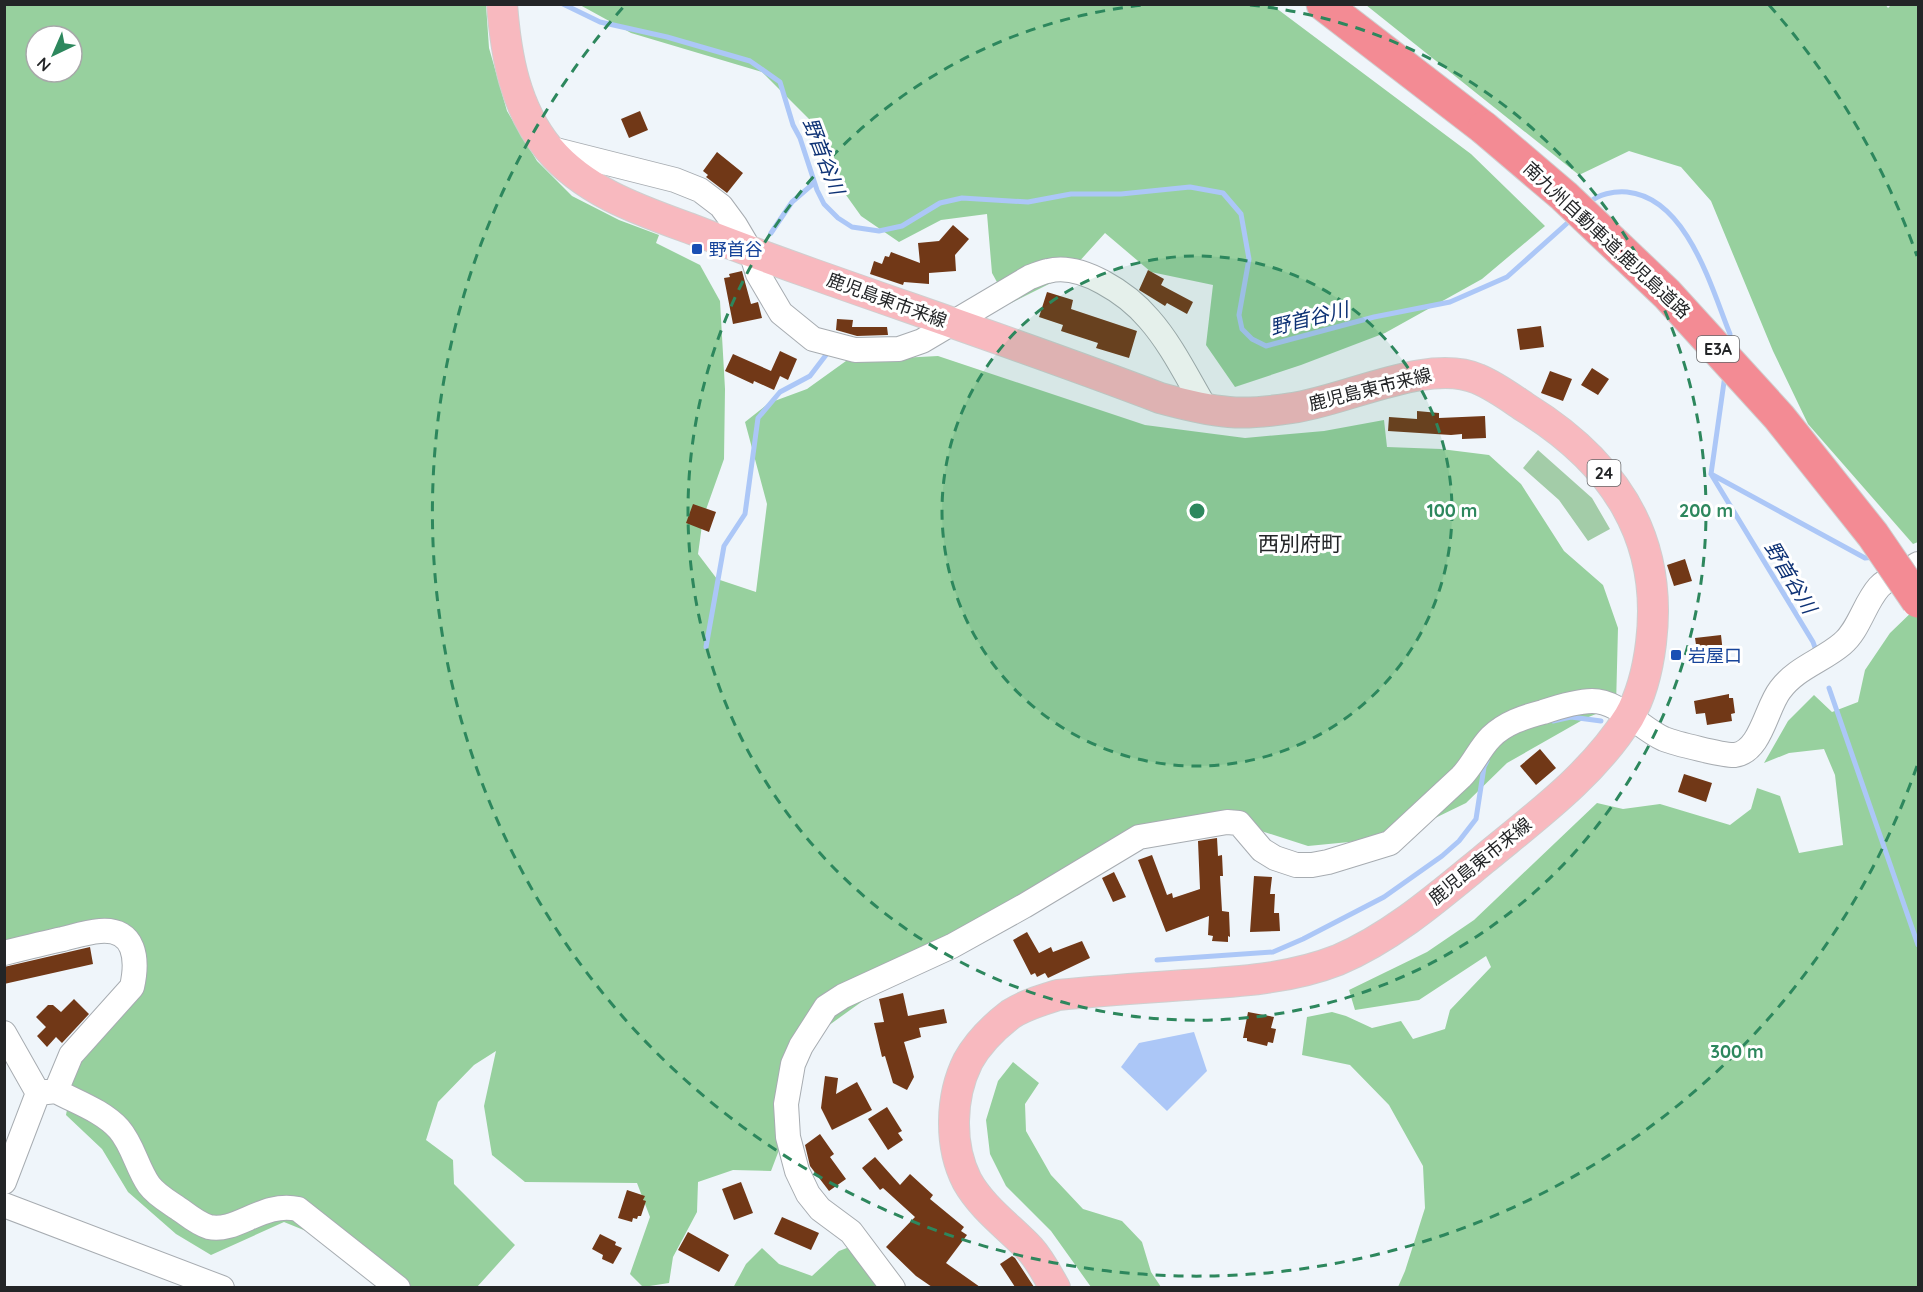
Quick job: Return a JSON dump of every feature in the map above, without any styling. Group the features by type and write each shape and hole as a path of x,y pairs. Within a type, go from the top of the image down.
{"highway":[{"name":"南九州自動車道;鹿児島道路","path":"1323,4 1484,128 1564,196 1668,294 1779,417 1873,535 1918,601"}],"main road":[{"name":"鹿児島東市来線","path":"502,4 507,53 515,87 531,121 548,148 584,181 632,207 751,252 1160,398 1206,409 1233,413 1295,408 1426,374 1459,373 1475,377 1544,419 1568,438 1600,468 1622,496 1634,517 1652,586 1653,622 1648,665 1638,698 1607,748 1575,782 1448,888 1410,918 1370,944 1335,961 1249,981 1058,996 1033,1003 1012,1013 979,1043 967,1062 954,1109 954,1138 959,1161 967,1181 980,1200 1031,1251 1054,1287"}],"street":[{"path":"548,148 675,180 700,190 721,206 735,225 751,252 758,274 781,312 813,339 855,350 899,349 922,341 1030,277 1049,270 1071,270 1094,277 1121,295 1148,318 1166,342 1206,409"},
{"path":"893,1287 851,1232 820,1209 808,1194 797,1171 788,1137 786,1104 793,1064 801,1046 826,1007 843,996 952,946 1139,837 1227,822 1239,823 1262,850 1275,858 1296,865 1328,862 1390,843 1461,777 1491,737 1506,725 1521,718 1557,708 1594,701 1617,708 1665,739 1735,755 1747,750 1758,737 1769,707 1780,689 1797,673 1843,644 1881,585 1918,564"},
{"path":"4,953 101,931 120,935 128,941 134,951 135,973 132,987 71,1055 47,1092 4,1182"},
{"path":"4,1033 47,1092 106,1117 124,1136 150,1186 163,1198 202,1224 220,1228 265,1210 287,1207 297,1209 398,1287"},
{"path":"4,1206 222,1287"}],"green space":[{"path":"1885,4 1888,8 1891,5 1918,5 1918,542 1913,544 1808,424 1773,351 1711,201 1681,167 1629,151 1579,175 1366,5"},
{"path":"4,5 486,5 489,48 507,111 537,161 572,196 619,220 659,235 656,243 700,265 720,301 725,389 724,459 703,518 698,554 717,579 756,592 767,504 745,422 769,403 807,389 846,361 938,356 1145,425 1245,438 1324,431 1384,420 1387,447 1441,449 1489,455 1521,484 1564,551 1603,585 1618,628 1616,706 1586,718 1507,763 1466,803 1431,820 1380,839 1308,846 1258,830 1173,827 871,995 814,1036 789,1124 771,1171 733,1170 698,1182 697,1212 673,1257 669,1283 643,1287 630,1274 650,1217 637,1183 525,1182 492,1155 484,1106 496,1051 474,1065 438,1102 426,1140 453,1160 454,1184 515,1245 477,1287 388,1287 338,1244 284,1222 211,1255 176,1234 128,1192 102,1149 66,1115 73,1077 82,1056 137,993 133,933 111,919 5,943"},
{"path":"580,5 1272,5 1471,154 1545,226 1482,279 1385,333 1235,387 1206,345 1213,285 1151,272 1105,233 1067,275 1009,304 992,273 987,214 941,220 899,242 861,216 846,195 828,138 762,72 631,33"},
{"path":"1538,450 1592,498 1610,529 1588,541 1559,500 1523,468"},
{"path":"1918,606 1918,1287 1398,1287 1425,1208 1423,1166 1389,1105 1350,1065 1302,1055 1307,1017 1332,1012 1372,1028 1401,1021 1413,1039 1445,1029 1450,1010 1491,967 1486,956 1419,1000 1355,1010 1349,990 1427,952 1474,920 1597,803 1623,809 1660,804 1730,825 1751,809 1757,788 1780,796 1799,853 1843,845 1835,775 1824,749 1789,753 1764,763 1788,721 1814,695 1832,712 1858,702 1865,670 1890,633"},
{"path":"1013,1062 1039,1083 1025,1104 1026,1131 1051,1175 1083,1209 1122,1221 1142,1242 1151,1272 1161,1287 1091,1287 1051,1231 1006,1186 990,1154 986,1120 998,1081"},
{"path":"852,1246 903,1288 733,1288 746,1264 762,1248 779,1264 812,1276 839,1251"}],"water":[{"path":"1194,1032 1207,1071 1167,1111 1121,1067 1139,1043"}],"building":[{"path":"640,111 648,130 629,138 621,119"},
{"path":"717,152 743,173 727,193 706,177 708,175 703,171"},
{"path":"953,225 969,239 955,255 956,271 929,273 929,284 904,282 903,285 870,274 874,261 882,264 885,256 889,257 891,252 920,263 918,243 939,241"},
{"path":"1148,270 1164,279 1161,285 1193,302 1187,314 1167,303 1165,306 1139,290"},
{"path":"742,271 751,304 758,302 762,318 733,324 724,278 730,277 729,274"},
{"path":"1047,292 1073,300 1071,309 1137,331 1129,358 1096,348 1098,343 1061,331 1063,325 1039,317"},
{"path":"837,319 853,320 852,327 887,327 888,335 857,336 836,330"},
{"path":"1541,326 1544,347 1520,350 1517,329"},
{"path":"780,351 797,359 788,380 780,376 774,390 754,381 753,384 725,371 733,354 771,371"},
{"path":"1592,368 1609,379 1598,395 1581,385"},
{"path":"1550,371 1572,379 1563,401 1541,393"},
{"path":"1417,411 1439,413 1439,418 1485,416 1486,438 1462,439 1462,434 1388,431 1389,417 1417,419"},
{"path":"693,504 716,512 709,532 686,523"},
{"path":"1685,559 1692,581 1674,586 1667,565"},
{"path":"1721,635 1724,662 1699,665 1695,638"},
{"path":"1729,694 1729,698 1733,698 1735,713 1731,714 1732,721 1707,725 1705,713 1696,714 1694,701"},
{"path":"1540,749 1556,768 1536,785 1520,766"},
{"path":"1684,774 1712,783 1706,802 1678,792"},
{"path":"1217,838 1218,856 1222,855 1223,876 1220,876 1222,911 1229,912 1230,937 1228,936 1228,942 1212,941 1213,936 1208,935 1209,916 1166,932 1138,860 1152,855 1167,895 1172,893 1173,898 1200,889 1198,841"},
{"path":"1114,872 1126,897 1113,902 1102,878"},
{"path":"1254,876 1272,877 1270,894 1275,894 1274,913 1279,913 1280,931 1250,932"},
{"path":"1027,932 1039,953 1051,947 1053,952 1082,941 1090,958 1048,978 1045,973 1037,977 1035,973 1031,975 1013,940"},
{"path":"90,947 93,964 4,984 4,967"},
{"path":"903,993 908,1016 944,1009 947,1023 919,1028 921,1037 904,1042 914,1077 907,1090 893,1083 885,1056 882,1057 874,1023 884,1022 879,999"},
{"path":"74,999 89,1014 62,1043 56,1037 47,1047 37,1036 46,1027 36,1017 48,1005 53,1005 61,1012"},
{"path":"1248,1012 1274,1017 1271,1028 1276,1029 1273,1043 1268,1042 1267,1046 1243,1038"},
{"path":"825,1076 838,1078 836,1094 857,1082 872,1110 832,1130 821,1108"},
{"path":"887,1107 902,1131 898,1133 903,1140 888,1150 868,1119"},
{"path":"820,1134 834,1154 830,1157 846,1179 829,1191 810,1166 805,1145"},
{"path":"875,1157 900,1185 910,1174 933,1195 930,1199 964,1227 961,1231 967,1235 946,1263 980,1287 932,1287 916,1276 886,1247 915,1217 883,1188 880,1190 862,1168"},
{"path":"741,1182 753,1213 734,1220 722,1189"},
{"path":"627,1190 645,1196 643,1200 646,1201 641,1216 637,1219 633,1218 632,1222 618,1218"},
{"path":"782,1217 819,1233 811,1250 774,1234"},
{"path":"688,1232 729,1255 719,1272 678,1250"},
{"path":"600,1234 616,1242 615,1245 622,1248 613,1264 602,1259 603,1255 592,1249"},
{"path":"1012,1256 1034,1287 1015,1287 1000,1264"}],"waterway":[{"name":"野首谷川","path":"563,4 600,22 667,37 750,61 780,82 817,190 824,204 838,218 852,227 879,231 902,226 940,203 962,198 1028,202 1071,194 1121,194 1190,187 1223,193 1241,214 1249,259 1239,315 1242,329 1252,339 1266,346 1374,317 1450,302 1507,277 1573,218"},
{"path":"771,233 792,202 814,183"},
{"name":"野首谷川","path":"1589,203 1606,194 1627,192 1648,198 1666,210 1681,227 1705,270 1730,334 1728,345"},
{"path":"706,647 724,546 745,514 758,418 780,392 810,376 829,351"},
{"name":"野首谷川","path":"1725,375 1711,474 1813,642 1817,653"},
{"path":"1711,474 1865,558 1875,557"},
{"name":"野首谷川","path":"1829,688 1918,945"},
{"path":"1553,721 1571,717 1601,721"},
{"path":"1157,960 1273,952 1384,897 1442,856 1459,841 1476,819 1484,767 1487,761"}],"place":[{"name":"野首谷","path":"697,249"},
{"name":"岩屋口","path":"1676,655"}],"district":[{"name":"西別府町","path":"1300,543"}]}
